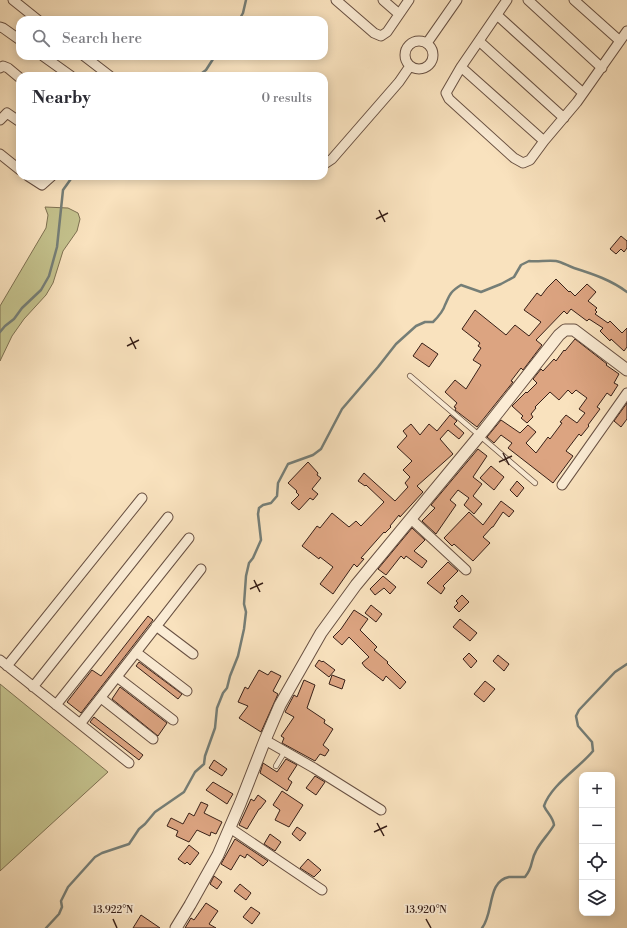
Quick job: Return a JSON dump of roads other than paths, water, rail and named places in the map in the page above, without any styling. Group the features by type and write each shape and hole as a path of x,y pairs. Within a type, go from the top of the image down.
{"street":[{"path":"13,0 33,16"},
{"path":"336,0 374,33 381,36 387,32 409,0"},
{"path":"383,0 399,14"},
{"path":"427,43 457,0"},
{"path":"507,0 461,67 446,93 449,99 514,158 523,163 530,160 564,118 602,68 627,31"},
{"path":"528,0 602,68"},
{"path":"574,0 620,41"},
{"path":"497,15 583,93"},
{"path":"0,27 4,28 16,37"},
{"path":"419,40 427,43 432,50 433,55 430,64 427,67 418,69 410,66 404,56 406,48 412,42 419,40"},
{"path":"479,41 564,118"},
{"path":"49,60 65,72"},
{"path":"89,60 105,72"},
{"path":"0,68 3,66 8,68 16,75"},
{"path":"328,162 332,159 410,66"},
{"path":"461,67 544,141"},
{"path":"0,120 7,113 16,119"},
{"path":"0,154 16,167"},
{"path":"34,180 42,185 48,180"},
{"path":"178,927 218,856 280,706 321,633 356,585 480,435 559,335 565,330 574,330 627,370"},
{"path":"562,485 627,393"},
{"path":"129,763 4,663 142,498"},
{"path":"33,687 168,517"},
{"path":"411,518 466,570"},
{"path":"56,705 190,538"},
{"path":"80,724 201,569"},
{"path":"156,626 193,654"},
{"path":"136,652 187,691"},
{"path":"117,677 173,720"},
{"path":"101,698 153,739"},
{"path":"265,740 380,810"},
{"path":"230,828 322,890"}],"lane":[{"path":"410,376 535,483"},
{"path":"276,766 285,751"}],"waterway":[{"path":"241,16 246,0"},
{"path":"203,72 212,60"},
{"path":"0,332 41,290 49,276 57,247 63,190 70,180"},
{"path":"46,928 59,914 62,907 61,901 68,887 95,857 102,853 129,844 139,829 155,812 184,792 195,772 204,764 205,756 215,728 217,708 223,693 227,688 238,656 244,629 246,612 244,604 246,576 249,563 253,558 261,540 258,514 259,508 263,505 271,503 277,496 278,483 288,464 313,455 321,449 342,409 396,344 416,326 425,322 433,322 442,312 451,294 461,285 481,292 514,277 521,265 529,261 558,262 602,278 627,292"},
{"path":"482,928 486,922 497,885 502,880 509,877 525,877 530,870 538,847 554,825 544,806 548,798 559,784 593,751 592,742 578,726 576,716 579,710 615,672 627,664"}]}
